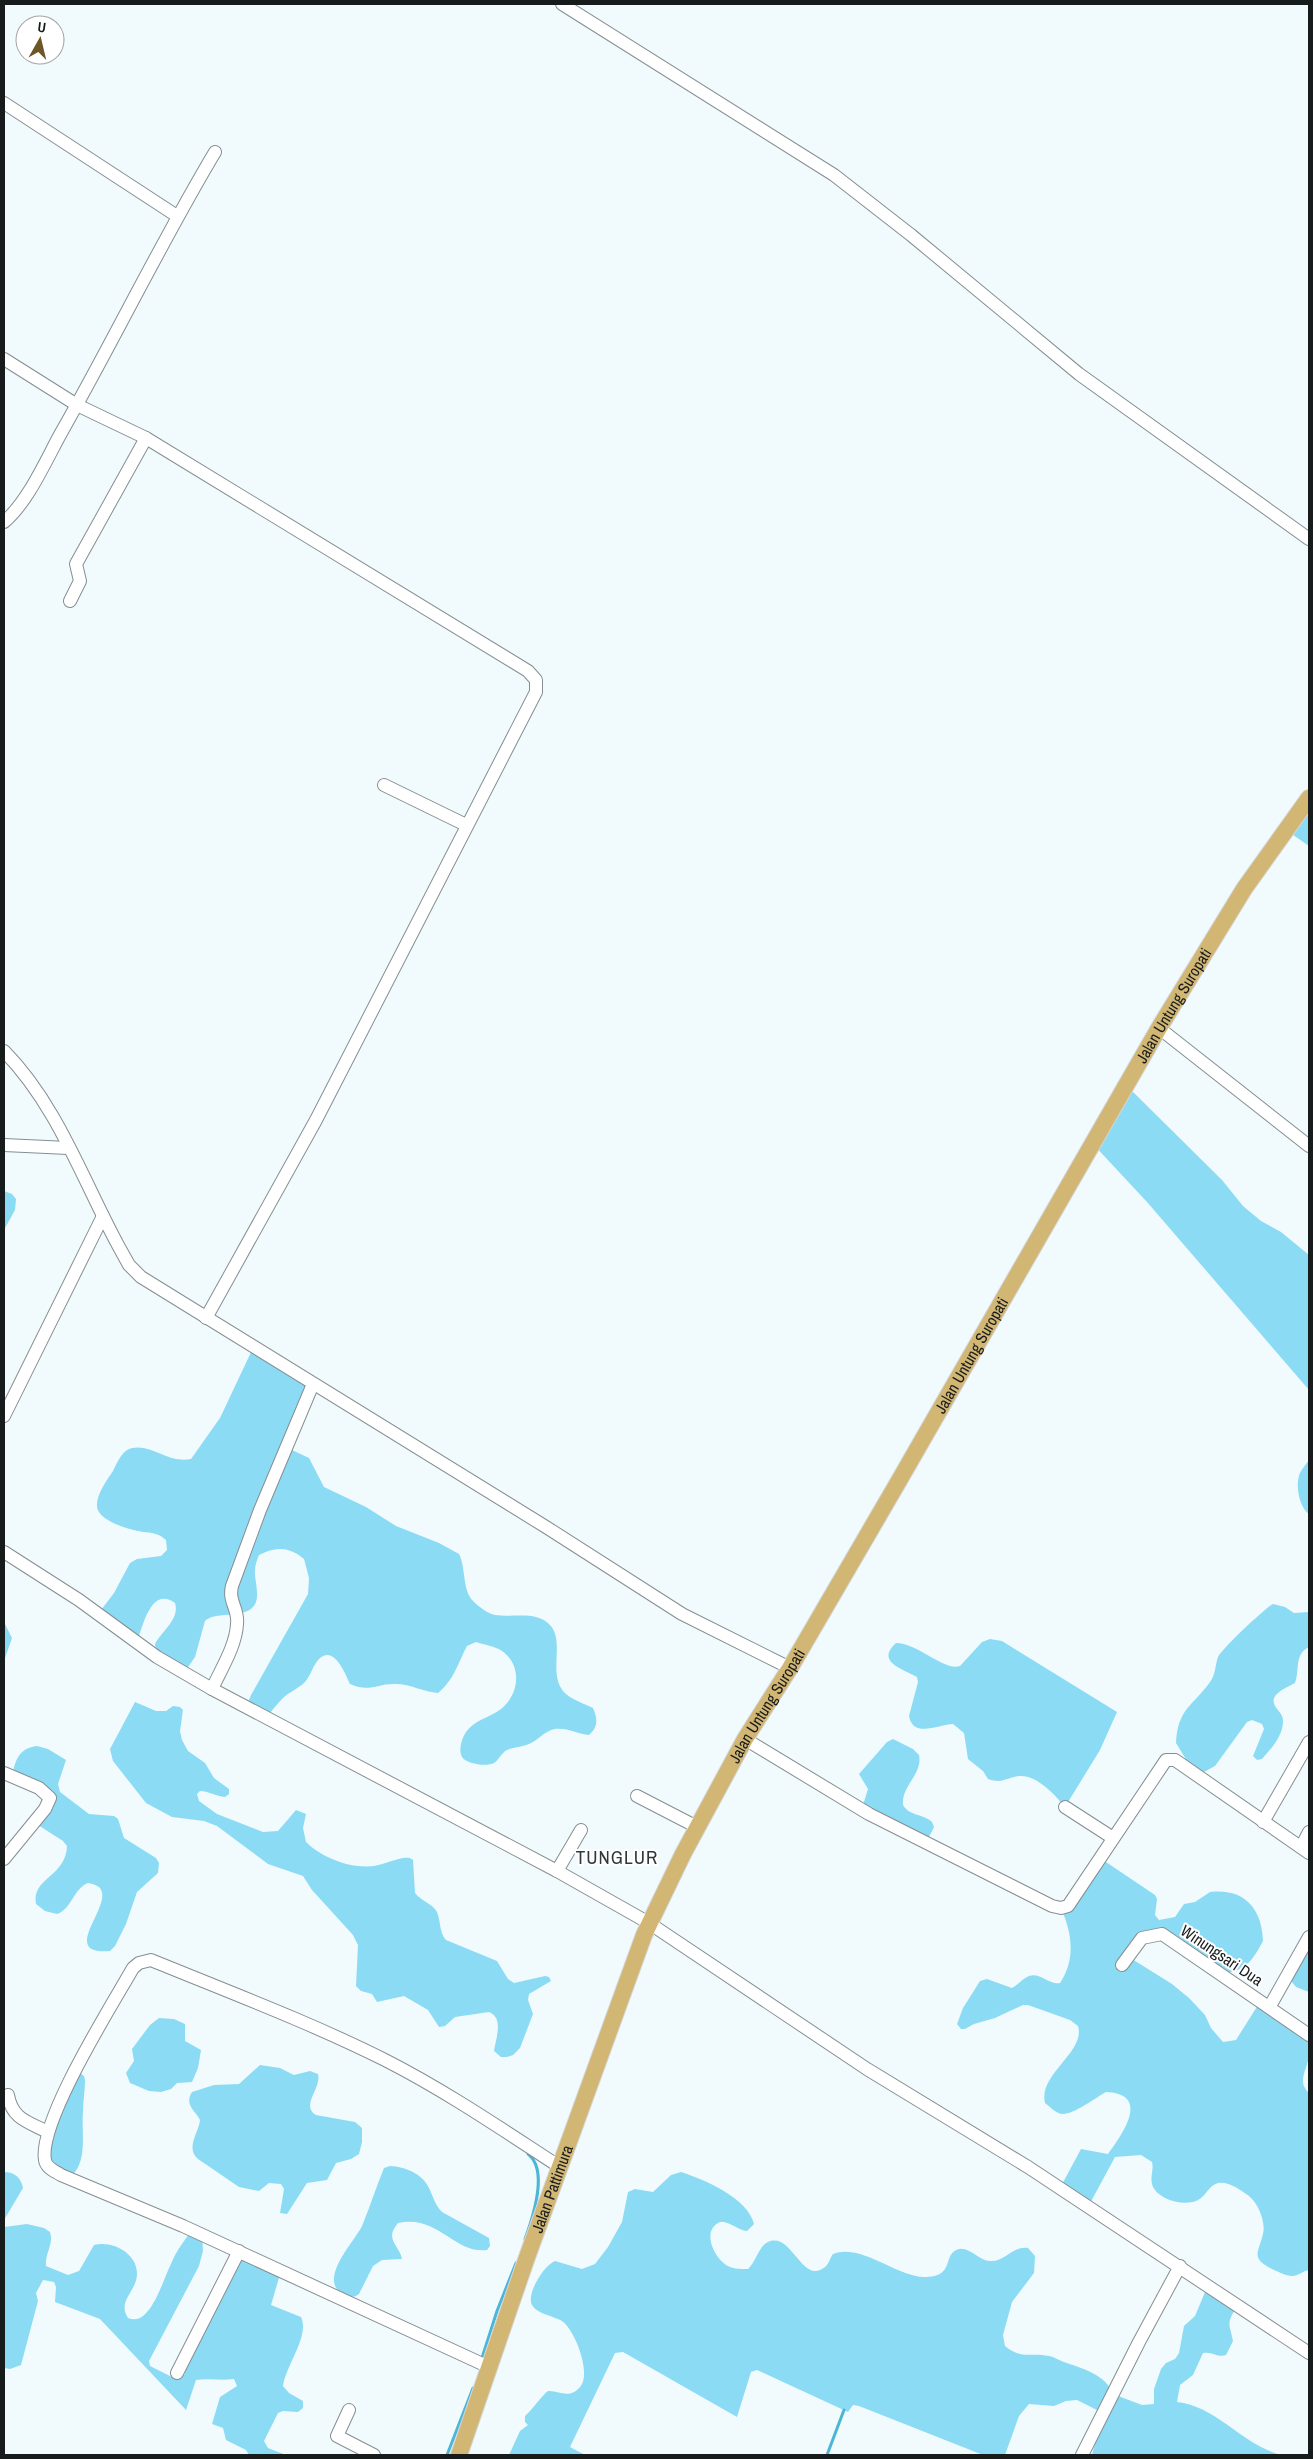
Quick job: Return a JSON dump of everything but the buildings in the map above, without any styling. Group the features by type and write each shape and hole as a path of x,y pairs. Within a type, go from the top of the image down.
{"main road":[{"name":"Jalan Untung Suropati","path":"649,1922 697,1827 745,1739 790,1668 1159,1028 1244,889 1309,798"},
{"name":"Jalan Pattimura","path":"459,2455 484,2364 560,2167 649,1922"}],"street":[{"path":"562,4 834,175 911,234 1079,374 1309,539"},
{"path":"4,103 176,216"},
{"path":"4,522 17,509 77,404 176,216 215,152"},
{"path":"4,358 77,404 146,438 528,671 536,680 536,692 316,1120 206,1318"},
{"path":"70,601 80,581 76,564 146,438"},
{"path":"384,785 466,825"},
{"path":"1159,1028 1309,1146"},
{"path":"4,1051 48,1107 129,1265 141,1277 546,1526 682,1614 790,1668"},
{"path":"4,1144 68,1148"},
{"path":"4,1416 103,1216"},
{"path":"212,1689 235,1636 238,1622 230,1596 232,1586 260,1510 313,1384"},
{"path":"4,1552 78,1600 157,1657 212,1689 557,1871 649,1922 867,2069 1028,2167 1309,2353"},
{"path":"745,1739 869,1814 1052,1906 1061,1908 1068,1906 1166,1760 1175,1760 1305,1850 1309,1832"},
{"path":"1263,1822 1309,1742"},
{"path":"4,1773 39,1788 50,1798 45,1809 4,1859"},
{"path":"637,1796 697,1827"},
{"path":"1066,1807 1114,1838"},
{"path":"557,1871 581,1830"},
{"name":"Winungsari Dua","path":"1122,1965 1142,1938 1162,1934 1270,2006 1309,2035"},
{"path":"1270,2006 1309,1937"},
{"path":"484,2364 239,2251 48,2167 45,2160 48,2132 65,2089 133,1968 151,1960 284,2015 385,2060 455,2100 560,2167"},
{"path":"8,2095 11,2110 48,2132"},
{"path":"177,2373 239,2251"},
{"path":"1082,2455 1180,2266"},
{"path":"349,2410 337,2436 374,2455"}],"shaded area":[{"path":"1309,798 1309,846 1286,830"},
{"path":"1126,1085 1222,1180 1243,1206 1261,1221 1281,1232 1309,1255 1309,1390 1147,1202 1092,1143"},
{"path":"4,1191 12,1194 16,1199 15,1210 4,1230"},
{"path":"253,1348 313,1384 292,1450 309,1458 324,1487 366,1507 396,1526 439,1543 459,1554 463,1565 467,1591 475,1603 486,1611 502,1616 531,1616 544,1620 550,1625 556,1640 556,1669 560,1687 566,1694 593,1708 595,1712 596,1726 589,1735 555,1729 529,1744 507,1750 496,1762 491,1764 477,1764 464,1759 460,1748 466,1732 473,1724 497,1712 507,1703 512,1696 516,1680 513,1664 502,1651 476,1642 467,1646 452,1677 438,1693 401,1684 368,1688 357,1687 350,1684 339,1662 330,1655 324,1655 317,1661 305,1682 285,1696 270,1713 246,1707 308,1594 309,1578 304,1559 288,1550 271,1550 259,1555 255,1568 257,1595 254,1606 242,1613 218,1616 205,1621 195,1657 184,1673 157,1657 155,1644 173,1620 176,1609 175,1603 167,1599 160,1600 154,1604 145,1618 137,1642 98,1614 114,1593 130,1563 137,1559 161,1556 167,1550 166,1540 160,1536 120,1526 102,1516 98,1511 97,1502 105,1483 118,1461 128,1449 147,1449 175,1459 191,1459 220,1418"},
{"path":"1309,1460 1309,1514 1300,1501 1298,1483 1300,1473"},
{"path":"1273,1604 1285,1607 1294,1613 1309,1612 1309,1647 1304,1650 1299,1658 1295,1683 1281,1690 1274,1701 1283,1718 1281,1732 1269,1751 1262,1759 1257,1760 1253,1756 1264,1729 1262,1724 1252,1720 1247,1722 1215,1766 1202,1773 1187,1761 1176,1743 1180,1722 1187,1709 1212,1679 1218,1657 1221,1653"},
{"path":"4,1622 12,1638 4,1661"},
{"path":"990,1639 1002,1641 1117,1712 1100,1750 1065,1807 1043,1785 1029,1777 1021,1776 999,1781 988,1779 983,1771 968,1759 964,1733 953,1724 921,1729 912,1723 909,1716 918,1682 917,1677 899,1668 890,1660 888,1655 896,1643 913,1647 954,1667 960,1666 982,1642"},
{"path":"135,1702 156,1711 166,1711 173,1706 180,1707 183,1710 180,1731 188,1751 205,1763 214,1778 229,1789 229,1794 225,1797 203,1791 197,1794 199,1801 217,1814 263,1832 278,1831 296,1810 306,1814 303,1828 306,1842 320,1853 337,1861 356,1866 374,1866 410,1858 413,1860 415,1893 437,1912 442,1934 446,1940 497,1961 508,1979 514,1983 545,1976 549,1977 551,1981 529,1994 528,2000 533,2014 520,2048 513,2055 507,2057 501,2057 494,2051 498,2024 494,2015 489,2012 455,2017 445,2026 439,2027 428,2010 404,1996 377,2002 372,1994 361,1991 356,1986 358,1945 353,1935 312,1890 303,1876 268,1864 217,1826 204,1821 172,1817 146,1803 113,1761 110,1749"},
{"path":"893,1739 913,1749 919,1755 918,1768 905,1792 903,1805 909,1811 932,1822 934,1827 928,1839 863,1805 868,1789 859,1774 887,1742"},
{"path":"37,1746 48,1749 66,1760 58,1784 60,1792 89,1814 114,1816 118,1819 124,1838 156,1858 159,1863 158,1873 137,1892 126,1924 115,1946 110,1951 93,1950 87,1943 88,1933 102,1897 100,1888 88,1883 83,1886 66,1908 57,1914 45,1911 36,1904 36,1895 39,1888 61,1864 67,1846 63,1841 38,1825 49,1798 12,1777 16,1760 22,1752"},
{"path":"1100,1858 1155,1895 1157,1899 1155,1915 1159,1920 1175,1917 1184,1904 1195,1902 1210,1892 1233,1893 1242,1897 1255,1910 1262,1930 1263,1941 1252,1959 1238,1970 1225,1972 1150,1934 1132,1959 1172,1984 1189,1998 1205,2015 1211,2028 1223,2042 1236,2040 1258,2005 1309,2035 1309,2055 1303,2084 1309,2093 1309,2270 1290,2276 1274,2270 1261,2262 1258,2251 1264,2229 1262,2219 1255,2203 1242,2191 1230,2185 1218,2183 1193,2202 1172,2201 1155,2190 1152,2184 1152,2162 1141,2155 1115,2157 1088,2207 1060,2188 1081,2149 1108,2154 1126,2126 1130,2116 1130,2107 1127,2100 1120,2094 1106,2092 1067,2114 1055,2111 1045,2103 1045,2092 1048,2082 1069,2054 1079,2036 1078,2026 1070,2020 1028,2005 1023,2005 965,2029 961,2029 957,2024 963,2008 980,1981 987,1979 1012,1988 1033,1975 1060,1983 1068,1965 1071,1946 1068,1927 1061,1908"},
{"path":"1309,1937 1309,1992 1296,1987 1291,1981"},
{"path":"159,2018 174,2019 185,2024 185,2041 201,2050 198,2068 192,2082 177,2083 171,2089 161,2092 149,2091 130,2083 126,2073 134,2061 132,2049 150,2025"},
{"path":"260,2065 280,2068 294,2075 310,2071 318,2074 317,2085 310,2106 312,2111 316,2115 355,2122 362,2128 362,2142 359,2154 351,2159 336,2163 327,2180 307,2183 287,2214 280,2213 284,2189 281,2184 269,2183 259,2191 239,2187 198,2159 194,2155 193,2150 200,2120 190,2104 189,2100 192,2092 214,2085 239,2084"},
{"path":"76,2070 84,2076 85,2080 83,2147 79,2164 69,2178 48,2167 48,2132"},
{"path":"390,2166 407,2169 422,2178 442,2212 489,2238 490,2246 487,2250 475,2250 424,2224 412,2222 398,2223 392,2238 402,2259 382,2260 373,2266 359,2294 350,2297 337,2289 334,2281 335,2271 362,2226 384,2168"},
{"path":"4,2172 17,2176 23,2188 4,2220"},
{"path":"681,2172 724,2191 735,2198 750,2215 754,2224 747,2231 721,2222 713,2227 711,2233 712,2246 719,2258 723,2263 735,2268 748,2269 765,2244 776,2241 784,2244 810,2270 817,2271 825,2267 833,2254 844,2252 867,2256 902,2272 924,2277 941,2273 945,2269 951,2255 959,2249 967,2250 982,2259 996,2261 1017,2249 1028,2248 1035,2256 1034,2273 1012,2302 1003,2335 1005,2346 1016,2353 1051,2357 1087,2370 1100,2377 1110,2387 1113,2394 1142,2405 1154,2404 1154,2389 1161,2369 1166,2363 1175,2359 1179,2353 1184,2326 1195,2316 1208,2285 1238,2304 1230,2323 1233,2341 1226,2355 1220,2356 1203,2353 1193,2375 1180,2385 1177,2402 1205,2411 1255,2443 1282,2455 1092,2455 1103,2413 1077,2400 1066,2401 1054,2406 1029,2404 1019,2416 1005,2455 983,2455 859,2406 853,2405 848,2412 757,2370 751,2372 737,2417 623,2352 615,2353 570,2447 585,2455 509,2455 520,2431 528,2425 525,2422 525,2416 546,2392 572,2393 580,2387 583,2381 583,2363 577,2342 572,2333 562,2321 538,2311 532,2305 532,2294 537,2280 546,2268 555,2261 582,2269 595,2264 608,2247 622,2222 628,2192 635,2189 653,2192 671,2175"},
{"path":"27,2224 44,2228 50,2232 51,2241 46,2266 68,2275 79,2271 94,2245 108,2244 116,2246 129,2255 136,2267 137,2275 134,2286 126,2301 125,2312 128,2318 134,2319 143,2316 152,2305 175,2255 192,2230 202,2234 203,2251 199,2266 149,2361 150,2366 174,2378 185,2374 183,2361 239,2251 281,2271 271,2305 301,2317 303,2325 300,2342 283,2386 289,2393 303,2401 303,2408 298,2412 283,2411 278,2413 264,2441 268,2448 286,2455 249,2455 246,2450 226,2440 223,2428 212,2424 220,2397 237,2386 234,2379 196,2380 186,2410 100,2319 55,2302 56,2287 54,2282 43,2280 36,2293 38,2301 21,2365 10,2369 4,2368 4,2227"}],"waterway":[{"path":"525,2239 535,2207 538,2182 538,2171 534,2161 528,2154"},
{"path":"481,2361 497,2311 516,2263"},
{"path":"447,2455 473,2388"},
{"path":"827,2455 844,2410"}],"district":[{"name":"TUNGLUR","path":"617,1857"}]}
